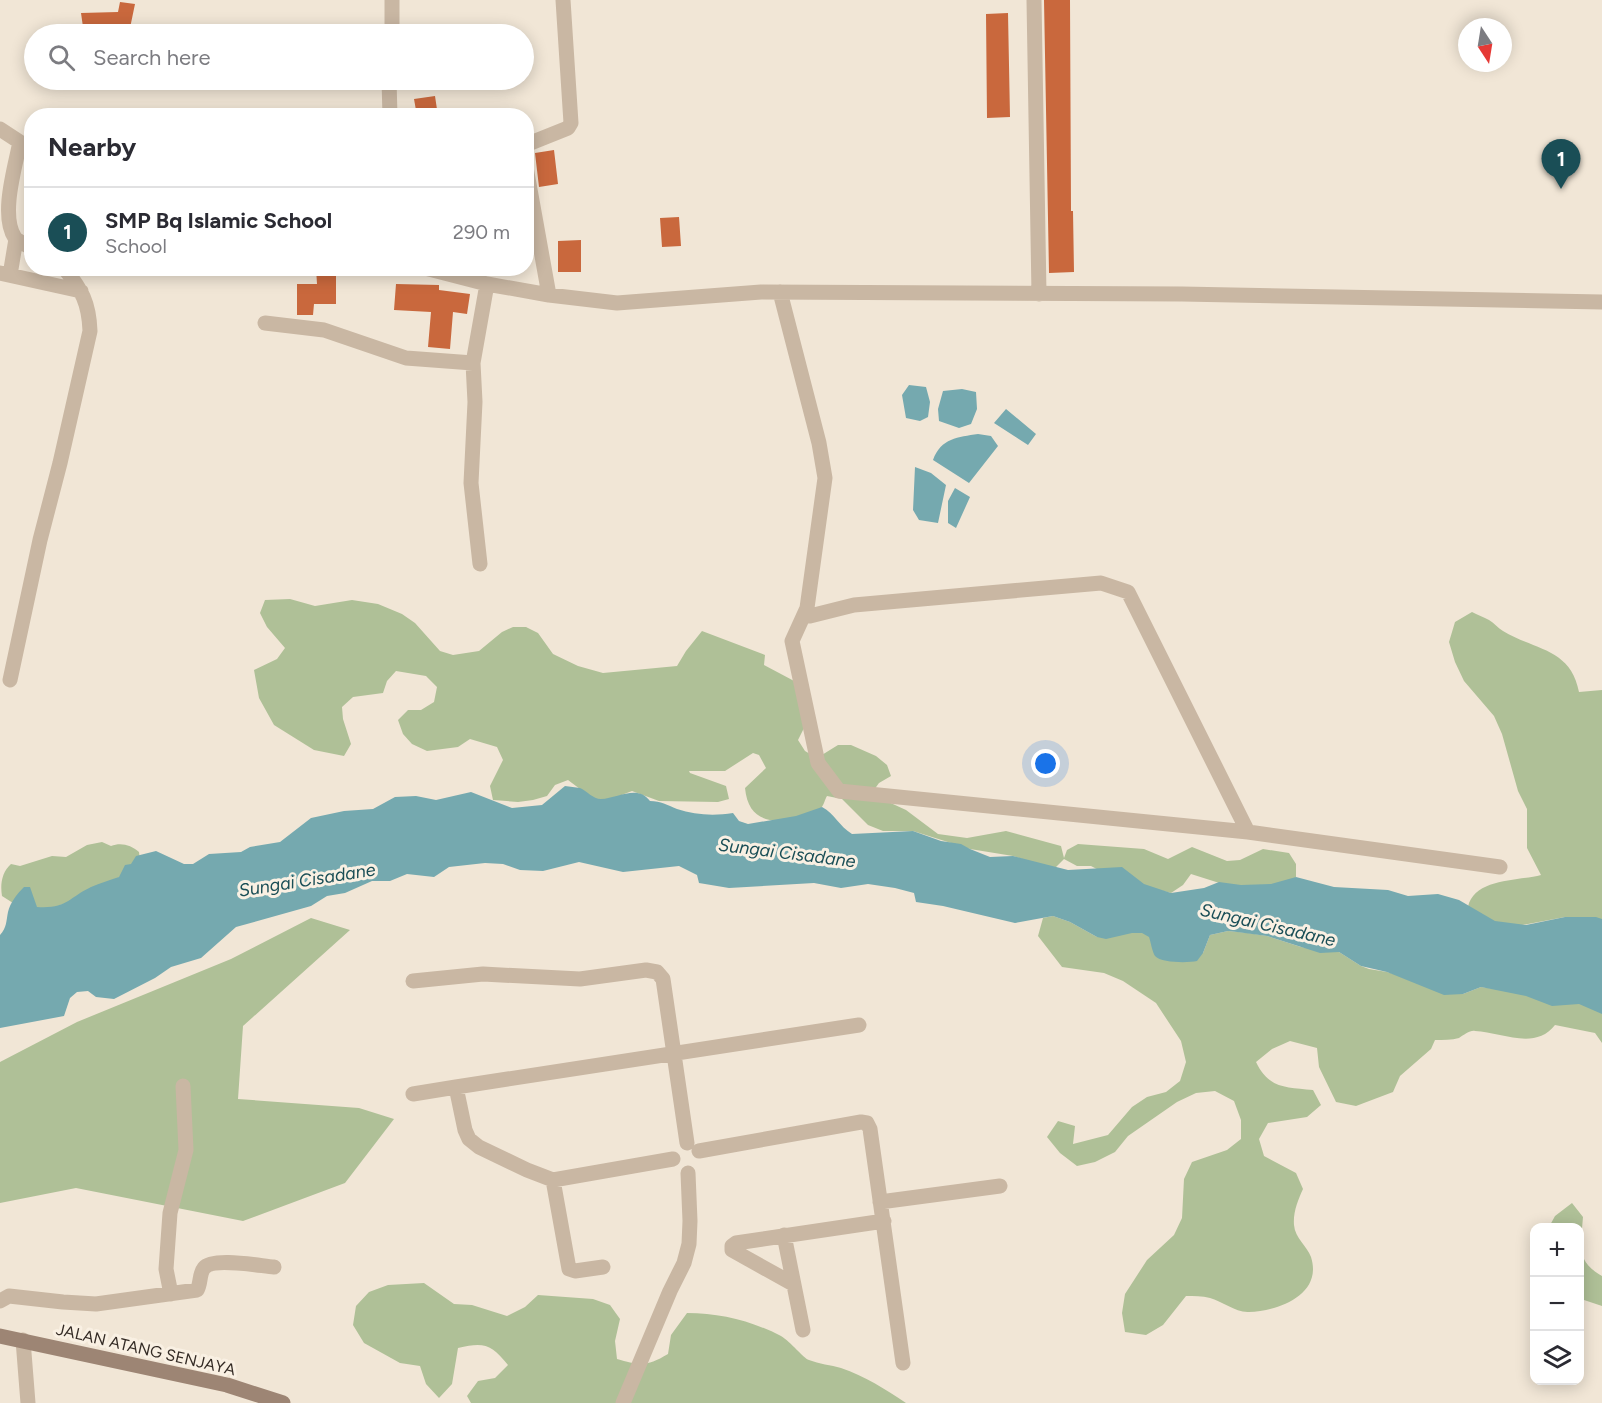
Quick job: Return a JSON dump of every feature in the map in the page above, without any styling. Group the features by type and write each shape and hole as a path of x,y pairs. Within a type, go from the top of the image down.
{"main road":[{"name":"JALAN ATANG SENJAYA","path":"0,1336 227,1385 284,1403"}],"street":[{"path":"392,0 392,24"},
{"path":"534,142 568,128 571,123 563,0"},
{"path":"1034,0 1039,294"},
{"path":"389,90 390,108"},
{"path":"0,129 24,145"},
{"path":"24,152 7,206 10,227 16,239 24,244"},
{"path":"534,212 549,295"},
{"path":"16,239 5,274 81,291"},
{"path":"10,680 40,540 90,331 89,314 81,291 70,276"},
{"path":"456,276 549,295 617,303 761,292 1182,294 1602,302"},
{"path":"480,564 471,483 475,402 473,363 487,284"},
{"path":"780,292 808,408 819,443 825,478 807,608 792,641 818,763 839,791 1248,832 1500,867"},
{"path":"265,323 324,330 406,358 473,363"},
{"path":"807,608 808,614 812,616 854,605 1101,583 1128,592 1248,832"},
{"path":"413,981 483,974 580,979 646,970 657,972 663,980 674,1053 693,1147 701,1158 695,1170 688,1173"},
{"path":"413,1094 859,1025"},
{"path":"171,1294 166,1269 170,1213 186,1150 183,1086"},
{"path":"456,1087 469,1139 479,1147 553,1180 674,1159"},
{"path":"688,1173 676,1165 674,1159 676,1150 861,1122 867,1123 870,1129 884,1221 903,1363"},
{"path":"623,1403 684,1263 689,1244 688,1173"},
{"path":"553,1180 569,1269 575,1271 603,1267"},
{"path":"880,1202 1000,1186"},
{"path":"793,1284 732,1248 736,1243 884,1221"},
{"path":"784,1235 803,1330"},
{"path":"0,1301 9,1296 96,1304 198,1289 202,1270 216,1263 274,1267"},
{"path":"23,1340 28,1403"}],"green space":[{"path":"290,599 315,606 352,600 378,604 402,614 415,623 440,651 453,655 479,651 502,632 513,627 526,627 538,633 553,654 578,666 603,673 677,666 702,631 765,655 764,665 796,682 811,714 798,740 805,751 817,758 838,745 851,745 876,756 887,765 891,776 879,783 871,794 906,810 938,834 967,838 1006,831 1061,846 1064,858 1067,850 1078,844 1144,849 1168,859 1192,847 1227,861 1240,860 1263,849 1289,853 1296,864 1296,877 1287,887 1232,887 1191,874 1183,885 1171,893 1116,879 1091,866 1077,866 1064,859 1054,869 1013,856 970,849 913,831 883,831 868,825 842,799 827,796 821,808 809,815 785,820 768,820 755,813 747,798 745,788 766,768 759,755 753,753 725,771 689,771 726,786 729,799 718,802 659,801 632,791 606,801 590,800 568,780 555,785 547,796 533,800 518,802 493,800 490,786 503,760 497,747 470,739 458,747 427,751 412,744 403,734 398,720 408,710 421,710 434,702 437,687 426,676 396,671 387,681 383,693 353,697 342,707 343,719 351,744 344,756 314,750 274,725 259,698 254,670 277,659 285,648 267,627 260,613 265,600"},
{"path":"1472,612 1489,620 1501,630 1560,658 1575,678 1579,692 1602,690 1602,922 1565,917 1506,928 1468,907 1472,898 1488,886 1498,882 1541,875 1527,848 1527,809 1518,791 1502,734 1494,716 1464,681 1449,642 1455,622"},
{"path":"102,842 111,846 122,844 133,848 139,852 140,861 109,885 77,901 60,905 54,912 13,903 2,896 2,879 11,864 20,866 52,856 66,857 87,845"},
{"path":"1053,916 1070,922 1097,937 1142,927 1203,953 1210,935 1228,931 1267,936 1301,947 1339,952 1369,969 1463,994 1481,987 1602,1004 1602,1043 1595,1033 1555,1025 1547,1033 1528,1039 1473,1031 1456,1039 1435,1040 1431,1049 1400,1076 1393,1092 1356,1106 1336,1102 1319,1067 1317,1048 1290,1041 1272,1049 1256,1062 1261,1071 1279,1085 1313,1090 1321,1105 1307,1117 1268,1123 1259,1139 1264,1156 1296,1173 1303,1189 1295,1211 1294,1225 1311,1257 1313,1270 1310,1281 1304,1291 1285,1304 1260,1311 1244,1312 1210,1298 1186,1296 1163,1325 1146,1335 1125,1332 1122,1313 1125,1294 1147,1260 1174,1235 1182,1218 1184,1179 1192,1162 1227,1150 1241,1139 1241,1120 1234,1101 1215,1091 1196,1093 1177,1102 1128,1136 1115,1152 1095,1162 1077,1166 1060,1153 1047,1137 1058,1121 1075,1126 1073,1144 1108,1135 1132,1107 1147,1097 1166,1092 1180,1081 1186,1062 1181,1041 1156,1003 1123,981 1104,973 1062,967 1038,936 1043,918"},
{"path":"311,918 350,930 243,1026 238,1099 359,1108 394,1119 345,1183 243,1221 76,1188 0,1203 0,1062 77,1022 231,959"},
{"path":"1572,1203 1583,1217 1583,1223 1551,1223 1555,1216"},
{"path":"1584,1258 1593,1270 1602,1276 1602,1306 1584,1300"},
{"path":"424,1283 454,1304 472,1305 507,1316 525,1307 538,1295 593,1299 610,1305 620,1319 615,1341 617,1359 638,1364 655,1361 668,1354 671,1335 687,1313 712,1314 736,1319 781,1336 809,1360 858,1375 906,1403 471,1403 467,1396 478,1381 495,1378 508,1365 492,1349 481,1345 458,1348 452,1384 439,1398 426,1384 420,1366 400,1363 364,1343 353,1325 356,1306 369,1292 388,1285"}],"water":[{"path":"909,385 926,387 930,402 928,417 920,421 906,418 902,395"},
{"path":"962,389 976,392 977,409 971,424 959,428 939,421 938,409 943,391"},
{"path":"1006,409 1036,434 1028,445 994,423"},
{"path":"978,434 991,436 998,446 969,483 933,460 945,443"},
{"path":"915,467 931,473 946,485 938,523 919,520 913,510"},
{"path":"955,488 970,497 956,528 948,523 948,501"},
{"name":"Sungai Cisadane","path":"565,786 580,788 595,798 601,799 627,793 640,793 650,801 661,802 691,813 712,815 733,813 739,821 748,824 796,816 822,807 852,834 913,831 941,841 961,844 990,857 1013,856 1068,870 1122,867 1144,884 1171,893 1204,888 1219,882 1241,885 1271,884 1296,877 1334,887 1388,890 1408,896 1438,894 1459,900 1495,921 1526,925 1565,917 1596,917 1602,919 1602,1014 1579,1004 1552,1006 1526,996 1481,987 1463,994 1444,995 1387,972 1361,966 1339,952 1320,953 1267,936 1228,931 1210,935 1197,961 1175,962 1155,956 1149,937 1142,933 1106,939 1053,916 1015,923 916,902 914,893 895,888 868,884 841,888 814,883 729,888 699,883 697,875 679,866 623,872 579,862 543,871 520,870 503,864 485,863 449,867 434,877 407,874 390,881 372,881 345,893 327,896 311,906 236,927 201,958 171,967 114,999 96,997 88,991 77,992 70,998 64,1016 0,1028 0,935 5,927 10,905 24,887 30,887 37,907 55,906 67,902 91,887 119,877 125,865 131,864 136,856 156,851 184,864 193,864 209,854 241,852 250,847 280,842 311,818 344,811 373,809 395,797 416,796 436,800 471,792 512,808 542,805"}],"building":[{"path":"1044,0 1070,0 1071,211 1073,211 1074,272 1049,273"},
{"path":"120,2 135,4 131,24 83,24 81,13 118,12"},
{"path":"1008,13 1010,117 987,118 986,14"},
{"path":"435,96 437,108 416,108 414,99"},
{"path":"554,150 558,184 539,187 535,153"},
{"path":"679,217 681,246 662,247 660,218"},
{"path":"581,240 581,272 558,272 558,241"},
{"path":"316,276 336,276 336,304 314,304 313,315 297,315 297,284 317,284"},
{"path":"396,284 439,285 439,290 470,294 467,314 453,312 450,349 428,347 431,312 394,310"}],"place":[{"name":"SMP Bq Islamic School","path":"1561,189"}]}
